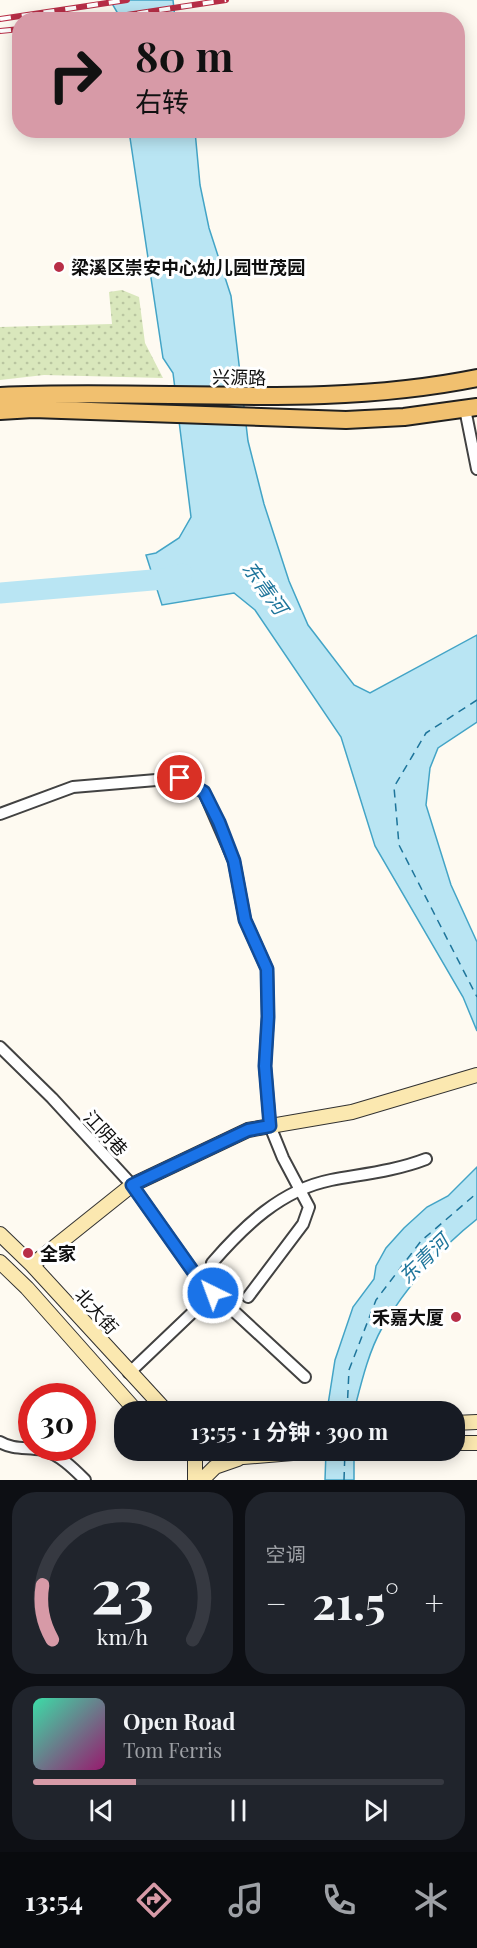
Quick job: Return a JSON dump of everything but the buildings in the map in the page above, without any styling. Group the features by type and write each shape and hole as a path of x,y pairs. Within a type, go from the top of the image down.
{"main road":[{"name":"兴源路","path":"0,396 65,393 283,397 343,395 477,378"},
{"path":"0,411 33,409 346,420 471,408"},
{"path":"32,1265 132,1185 248,1130 352,1112 453,1084 477,1075"},
{"name":"北大街","path":"0,1234 32,1265 156,1401"},
{"name":"北大街","path":"0,1262 27,1288 126,1401"},
{"path":"194,1461 195,1480"},
{"path":"202,1480 215,1467 232,1461"}],"street":[{"path":"471,408 477,469"},
{"path":"0,814 73,787 180,778 204,792 234,861 245,920 267,969 268,1017 265,1066 270,1126 283,1158 309,1207 303,1224 248,1297"},
{"name":"江阴巷","path":"0,1047 52,1098 132,1185 197,1277 305,1377"},
{"path":"212,1263 266,1209 300,1189 329,1180 409,1166 426,1159"},
{"path":"129,1373 213,1293"},
{"path":"0,1442 9,1448 44,1451 67,1463 85,1480"}],"green space":[{"path":"122,290 139,297 145,343 163,378 44,375 0,380 0,327 112,324 109,292"}],"water":[{"path":"110,0 173,0 174,12 117,12"},
{"name":"东青河","path":"130,138 196,138 200,185 209,228 231,296 248,441 264,504 289,581 308,625 354,685 370,693 477,635 477,722 438,748 430,768 426,805 451,885 477,942 477,1031 463,997 375,846 341,737 255,610 234,593 162,605 146,555 156,553 179,538 191,517 173,373 163,358"},
{"name":"东青河","path":"477,1167 477,1219 437,1255 391,1313 373,1348 357,1401 329,1401 335,1360 353,1307 374,1279 376,1266 386,1248 427,1207 448,1196"},
{"path":"326,1461 354,1461 354,1480 325,1480"}],"waterway":[{"path":"0,593 164,579 182,574"}],"ferry route":[{"path":"477,700 426,733 394,787 399,845 477,997"},
{"path":"348,1401 349,1370 376,1300 421,1241 477,1193"},
{"path":"344,1480 345,1461"}],"railway":[{"path":"47,12 127,0"},
{"path":"147,12 226,0"},
{"path":"0,19 12,17"},
{"path":"0,31 12,30"}],"place":[{"name":"梁溪区崇安中心幼儿园世茂园","path":"59,267"},
{"name":"全家","path":"28,1253"},
{"name":"禾嘉大厦","path":"456,1317"}],"route":[{"path":"180,778 204,792 219,822 234,861 245,920 267,969 268,1017 265,1066 270,1126 248,1130 132,1185 197,1277 213,1293"}]}
